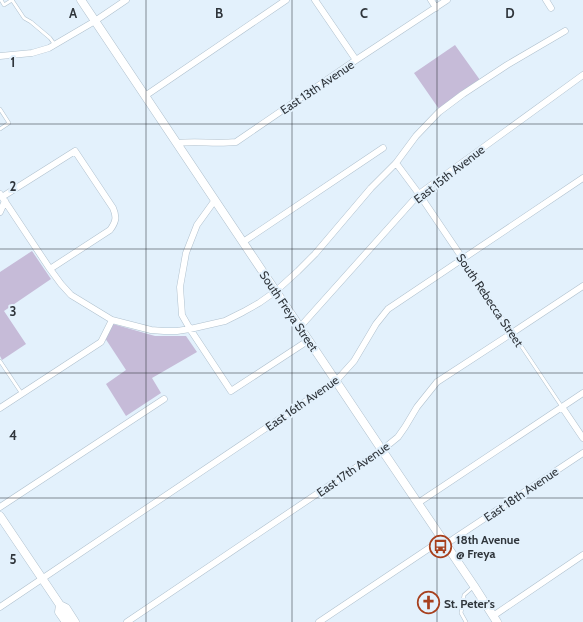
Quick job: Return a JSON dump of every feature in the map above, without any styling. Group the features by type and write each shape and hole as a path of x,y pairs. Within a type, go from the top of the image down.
{"main road":[{"name":"South Freya Street","path":"81,0 495,619"},
{"path":"0,516 60,605 66,608 75,622"},
{"path":"60,605 59,612 66,622"}],"street":[{"path":"0,56 32,53 49,48 95,21 126,0"},
{"path":"145,96 286,0"},
{"path":"315,0 356,60"},
{"path":"431,0 436,8"},
{"name":"East 13th Avenue","path":"177,143 192,141 224,143 236,142 447,0"},
{"path":"546,0 551,8"},
{"path":"2,197 61,284 71,295 112,320 151,330 177,331 225,320 259,304 298,271 371,188 396,164 416,136 439,112 507,65 565,31"},
{"name":"East 15th Avenue","path":"300,327 419,194 583,75"},
{"path":"243,242 383,148"},
{"path":"0,212 2,197 75,150 113,208 116,214 115,223 110,230 50,269"},
{"name":"South Rebecca Street","path":"396,164 419,194 463,259"},
{"name":"East 16th Avenue","path":"0,607 336,381 354,361 376,324 388,309 583,178"},
{"path":"215,200 196,224 186,253 180,287 182,315 231,391 309,340"},
{"name":"East 17th Avenue","path":"127,622 382,450 398,437 417,407 438,382 583,286"},
{"path":"0,408 101,342 112,320"},
{"path":"418,503 583,393"},
{"path":"0,507 164,399"},
{"name":"South Rebecca Street","path":"562,407 583,438"},
{"name":"East 18th Avenue","path":"319,622 430,547 437,543 446,544 583,452"},
{"path":"495,619 583,555"}],"lane":[{"path":"1,0 4,5 12,0 24,18 50,38 55,45"},
{"path":"0,111 9,123 0,129"},
{"name":"South Rebecca Street","path":"463,259 562,407"},
{"path":"0,361 22,394"},
{"path":"461,622 465,621 461,613 464,595 474,586"}],"shaded area":[{"path":"455,45 480,80 459,93 439,109 414,73"},
{"path":"32,251 51,279 4,311 26,344 2,360 0,356 0,272"},
{"path":"113,324 155,336 186,336 197,352 152,378 161,393 126,416 106,384 126,370 105,338"}],"place":[{"name":"18th Avenue @ Freya","path":"440,546"},
{"name":"St. Peter's","path":"429,603"}]}
